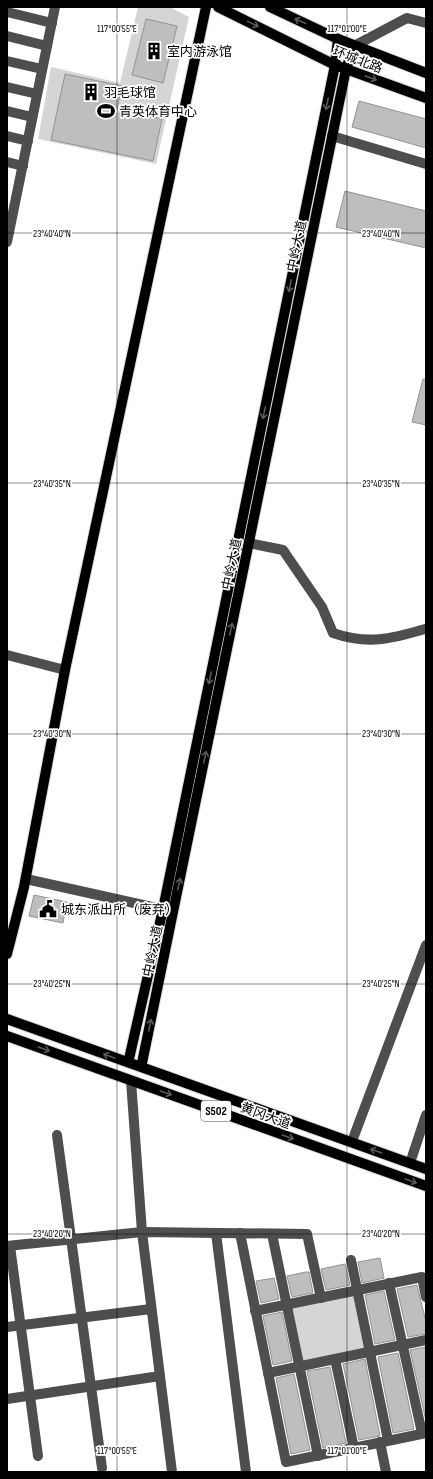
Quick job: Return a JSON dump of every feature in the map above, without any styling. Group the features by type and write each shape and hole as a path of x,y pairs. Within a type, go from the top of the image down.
{"main road":[{"path":"7,954 26,879 65,670 206,7"},
{"name":"环城北路","path":"218,7 335,65 426,98"},
{"name":"环城北路","path":"270,7 354,46 426,74"},
{"name":"中岭大道","path":"142,1063 168,910 335,65 338,39"},
{"name":"中岭大道","path":"129,1059 168,910 249,543 346,69 354,46"},
{"name":"黄冈大道","path":"7,1019 426,1169"},
{"name":"黄冈大道","path":"7,1036 426,1186"}],"street":[{"path":"7,238 10,212 18,191 55,7"},
{"path":"7,12 52,23"},
{"path":"354,46 407,18 426,22"},
{"path":"7,36 47,46"},
{"path":"7,60 42,69"},
{"path":"7,87 37,94"},
{"path":"7,111 32,117"},
{"path":"7,136 28,141"},
{"path":"332,136 426,164"},
{"path":"7,162 23,166"},
{"path":"7,188 18,191"},
{"path":"249,543 283,550 322,607 333,633 352,640 390,640 425,629"},
{"path":"7,655 65,670"},
{"path":"26,879 168,910"},
{"path":"354,1136 426,945"},
{"path":"131,1082 142,1232 172,1472"},
{"path":"412,1157 426,1115"},
{"path":"57,1136 102,1468"},
{"path":"38,1456 9,1246 142,1232 307,1234 322,1298"},
{"path":"216,1233 246,1472"},
{"path":"240,1234 286,1462 424,1433 402,1345 390,1283"},
{"path":"272,1234 318,1456"},
{"path":"350,1260 370,1352 384,1441 386,1472"},
{"path":"255,1310 322,1298 422,1277 426,1297"},
{"path":"7,1327 151,1309"},
{"path":"268,1373 426,1340"},
{"path":"335,1359 354,1448"},
{"path":"7,1399 160,1376"}],"shaded area":[{"name":"青英体育中心","path":"138,7 170,7 189,17 156,164 38,139 51,67 120,83"},
{"path":"357,1291 370,1352 300,1367 286,1305"}],"building":[{"name":"室内游泳馆","path":"146,19 177,26 163,83 132,75"},
{"path":"65,74 122,86 117,109 162,119 153,161 51,140"},
{"path":"359,101 426,119 426,148 352,127"},
{"path":"345,191 426,211 426,248 336,227"},
{"path":"423,379 426,379 426,425 412,422"},
{"name":"城东派出所（废弃）","path":"34,895 67,902 63,923 29,916"},
{"path":"380,1258 384,1278 362,1283 358,1262"},
{"path":"345,1264 350,1285 326,1290 321,1269"},
{"path":"309,1272 313,1293 292,1297 287,1276"},
{"path":"274,1278 279,1299 261,1303 256,1281"},
{"path":"417,1285 426,1322 426,1334 408,1337 397,1289"},
{"path":"384,1291 395,1340 375,1344 365,1295"},
{"path":"282,1312 292,1361 273,1365 263,1316"},
{"path":"426,1347 426,1421 410,1350"},
{"path":"398,1353 414,1429 393,1433 378,1357"},
{"path":"365,1359 380,1436 359,1440 343,1364"},
{"path":"330,1367 346,1443 323,1448 307,1371"},
{"path":"294,1374 310,1450 291,1454 276,1378"}],"place":[{"name":"室内游泳馆","path":"154,51"},
{"name":"羽毛球馆","path":"91,92"},
{"name":"青英体育中心","path":"106,111"},
{"name":"城东派出所（废弃）","path":"48,909"}]}
